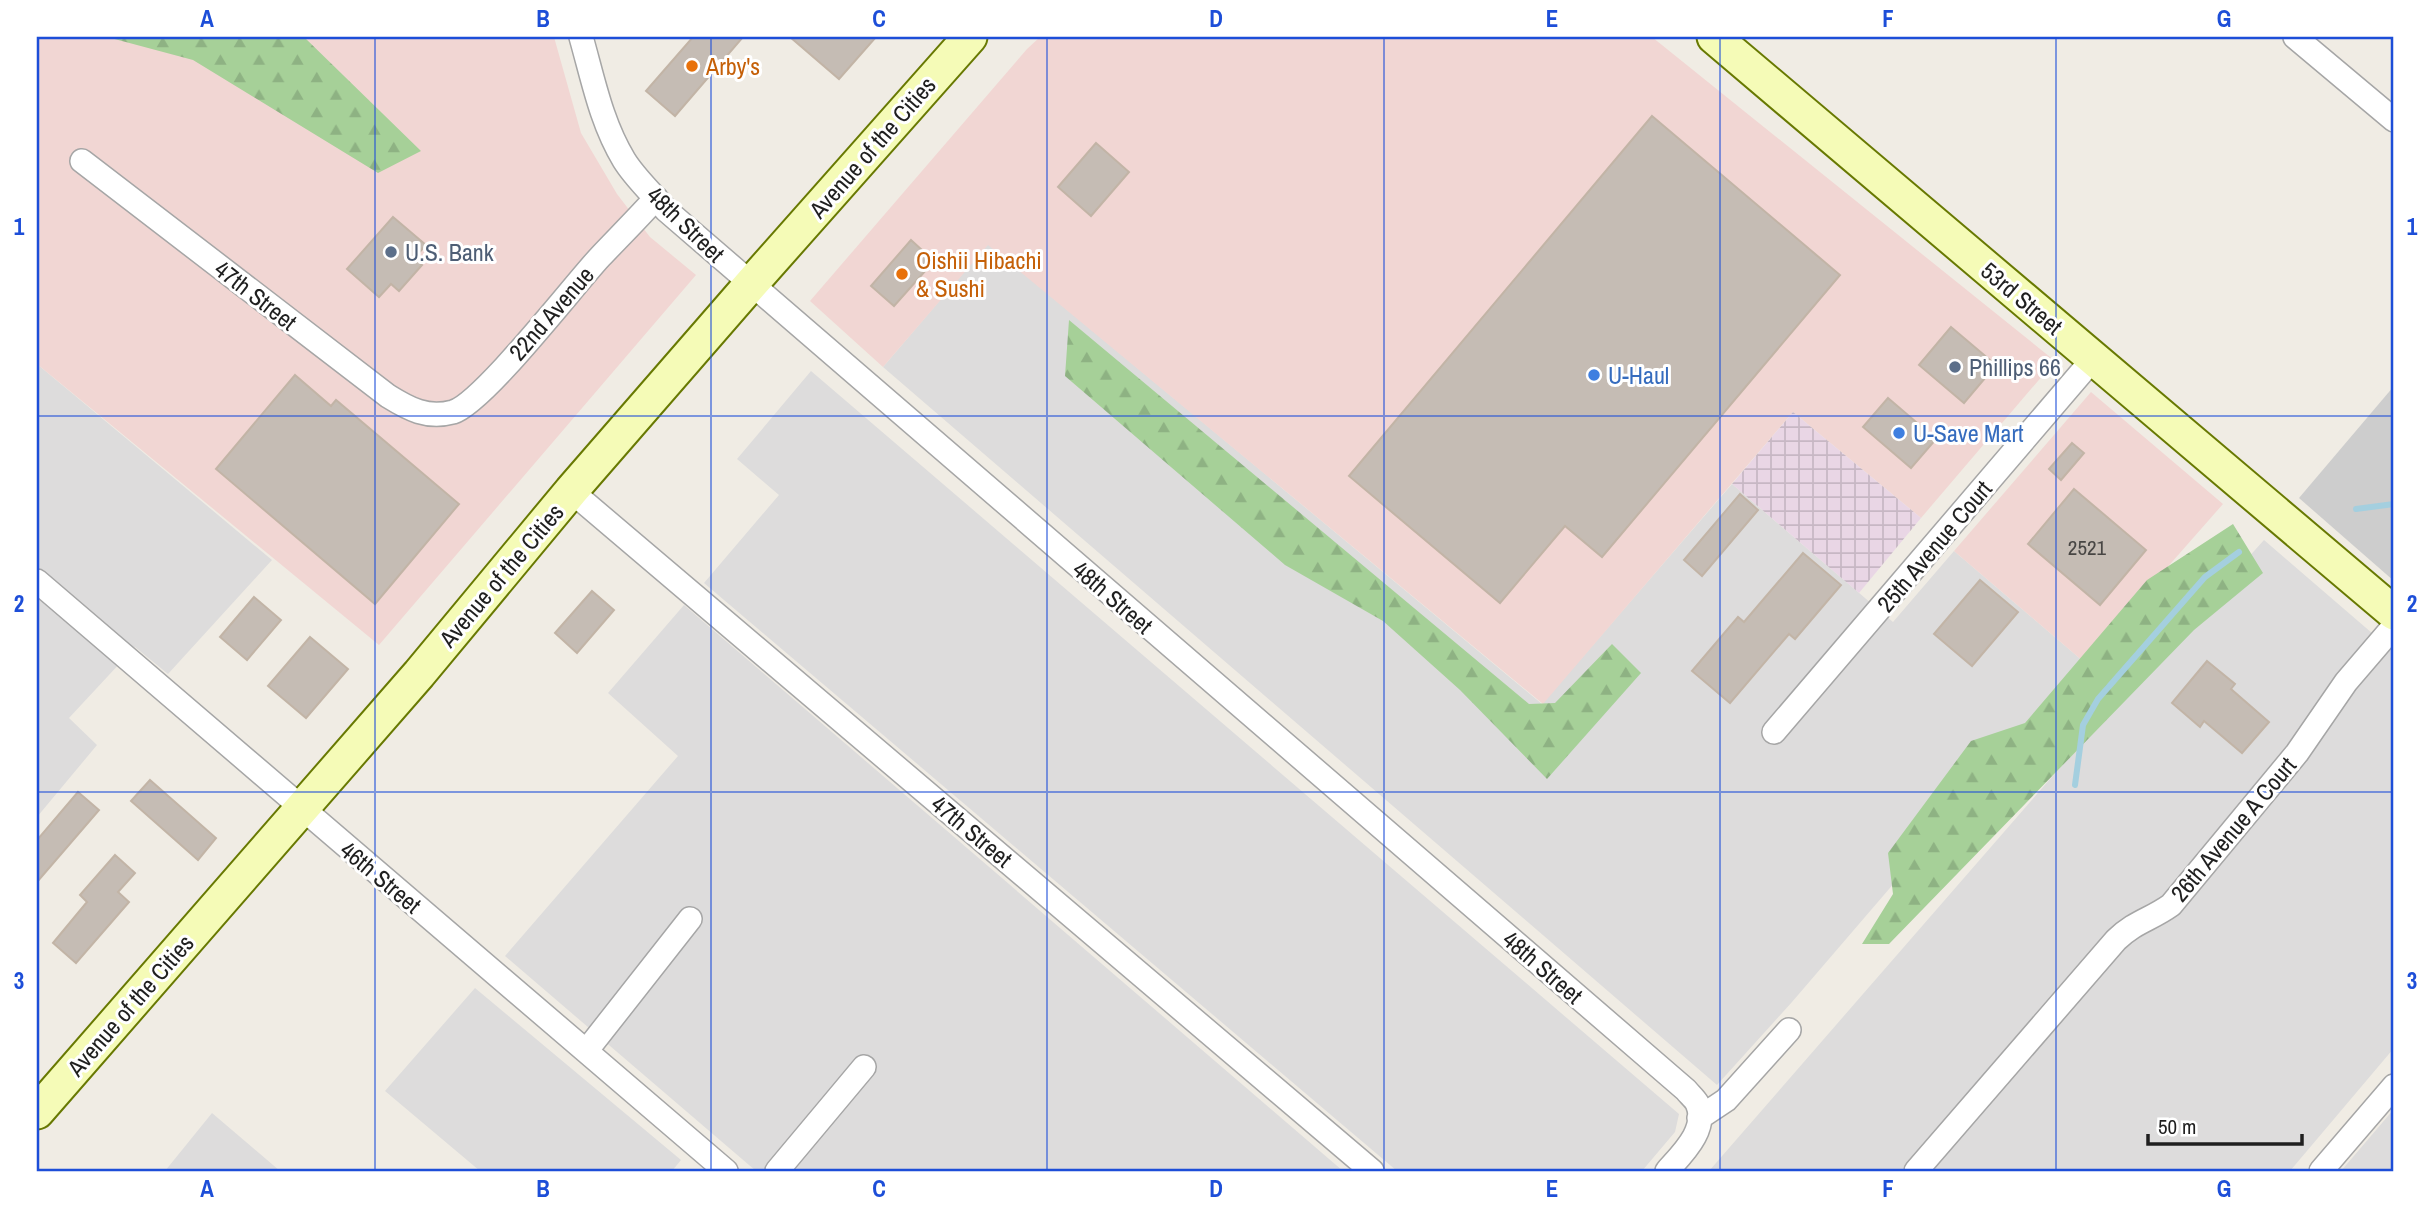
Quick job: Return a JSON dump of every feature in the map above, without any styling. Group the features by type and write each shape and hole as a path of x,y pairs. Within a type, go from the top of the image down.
{"main road":[{"name":"53rd Street","path":"1714,37 2394,614"},
{"name":"Avenue of the Cities","path":"37,1112 419,674 571,491 968,38"}],"street":[{"path":"2295,37 2394,120"},
{"name":"48th Street","path":"586,39 598,101 611,134 625,160 686,229 1686,1090 1697,1103 1699,1118"},
{"name":"47th Street","path":"82,161 387,396 422,414 438,413"},
{"name":"22nd Avenue","path":"438,413 453,412 468,405 656,198"},
{"name":"25th Avenue Court","path":"1774,732 2093,359"},
{"name":"47th Street","path":"571,491 1372,1171"},
{"name":"46th Street","path":"37,581 726,1171"},
{"name":"26th Avenue A Court","path":"1916,1171 2116,940 2129,927 2157,915 2171,905 2297,753 2346,681 2394,626"},
{"path":"587,1050 691,919"},
{"path":"1667,1171 1690,1144 1699,1118 1726,1100 1789,1030"},
{"path":"777,1171 864,1068"},
{"path":"2321,1171 2394,1086"}],"shaded area":[{"path":"37,37 554,37 581,133 617,194 650,237 696,275 379,645 37,364"},
{"path":"1040,37 1652,37 2055,361 1921,518 1793,412 1543,704 988,245 883,367 810,301"},
{"path":"988,244 1542,704 1732,484 1893,622 1954,551 2084,662 1792,1002 1717,1085 883,367"},
{"path":"37,364 272,560 168,674 135,647 69,718 97,745 37,817"},
{"path":"811,371 1679,1114 1675,1132 1642,1171 1397,1171 704,583 779,495 737,459"},
{"path":"2394,386 2394,581 2299,498"},
{"path":"2091,392 2223,504 2084,662 1954,551"},
{"path":"1793,412 1921,518 1859,593 1732,484"},
{"path":"2264,540 2394,652 2394,1048 2290,1171 1709,1171 2077,748"},
{"path":"684,605 1343,1171 756,1171 505,956 678,756 608,693"},
{"path":"475,988 681,1160 672,1171 480,1171 385,1091"},
{"path":"2394,1109 2394,1171 2341,1171"},
{"path":"212,1113 280,1171 165,1171"}],"green space":[{"path":"107,37 304,37 421,151 378,173 193,60"},
{"path":"1069,320 1529,704 1555,703 1612,644 1641,673 1547,779 1460,690 1383,621 1285,565 1065,376"},
{"path":"2233,524 2263,573 2194,630 1889,944 1862,944 1893,894 1888,853 1971,741 2025,723 2147,580"}],"building":[{"name":"Arby's","path":"693,37 743,37 675,116 646,91"},
{"path":"790,37 876,37 839,79"},
{"name":"U-Haul","path":"1652,116 1840,275 1602,557 1565,526 1500,603 1349,476"},
{"path":"1096,143 1129,172 1091,216 1058,187"},
{"name":"U.S. Bank","path":"393,217 426,245 414,258 422,265 399,291 391,284 379,297 347,269"},
{"name":"Oishii Hibachi & Sushi","path":"911,240 934,261 894,306 871,286"},
{"path":"1951,327 1996,365 1964,403 1919,365"},
{"path":"295,375 331,406 336,400 459,504 375,604 216,469"},
{"name":"U-Save Mart","path":"1888,398 1936,439 1911,468 1863,427"},
{"path":"2072,443 2084,453 2061,480 2049,469"},
{"path":"2074,489 2146,550 2100,605 2028,544"},
{"path":"1740,494 1758,510 1702,576 1684,560"},
{"path":"1803,553 1841,585 1795,639 1789,634 1730,703 1692,671 1738,617 1744,622"},
{"path":"1980,580 2018,612 1972,666 1934,634"},
{"path":"592,591 614,610 577,653 555,633"},
{"path":"254,597 281,620 247,660 220,637"},
{"path":"310,637 348,669 306,718 268,686"},
{"path":"2207,661 2235,684 2231,689 2269,722 2242,753 2204,721 2200,727 2172,703"},
{"path":"150,780 216,838 198,860 131,801"},
{"path":"78,792 99,810 37,882 37,840"},
{"path":"115,855 135,873 118,892 129,902 76,963 53,943 87,902 80,895"}],"waterway":[{"path":"2356,509 2394,504"},
{"path":"2075,785 2083,725 2098,699 2205,577 2239,552"}],"place":[{"name":"Arby's","path":"692,66"},
{"name":"U.S. Bank","path":"391,252"},
{"name":"Oishii Hibachi & Sushi","path":"902,274"},
{"name":"Phillips 66","path":"1955,367"},
{"name":"U-Haul","path":"1594,375"},
{"name":"U-Save Mart","path":"1899,433"}]}
